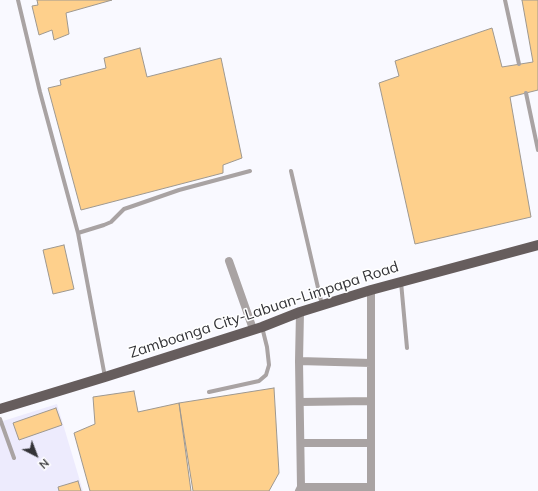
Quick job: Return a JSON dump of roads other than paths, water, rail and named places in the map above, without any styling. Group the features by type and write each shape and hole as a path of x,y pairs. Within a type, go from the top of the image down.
{"main road":[{"name":"Zamboanga City-Labuan-Limpapa Road","path":"0,409 105,377 371,290 538,245"}],"street":[{"path":"230,261 257,328"},
{"path":"300,312 300,489 371,489 371,290"},
{"path":"299,361 370,363"},
{"path":"300,402 371,401"},
{"path":"301,443 371,443"}],"lane":[{"path":"18,0 40,92 78,233 105,377"},
{"path":"505,0 519,64"},
{"path":"526,93 538,150"},
{"path":"78,233 104,226 111,222 124,209 179,190 250,171"},
{"path":"292,171 322,306"},
{"path":"400,282 407,348"},
{"path":"210,392 259,381 266,376 269,365 267,347 257,328"},
{"path":"0,419 14,458"}]}
